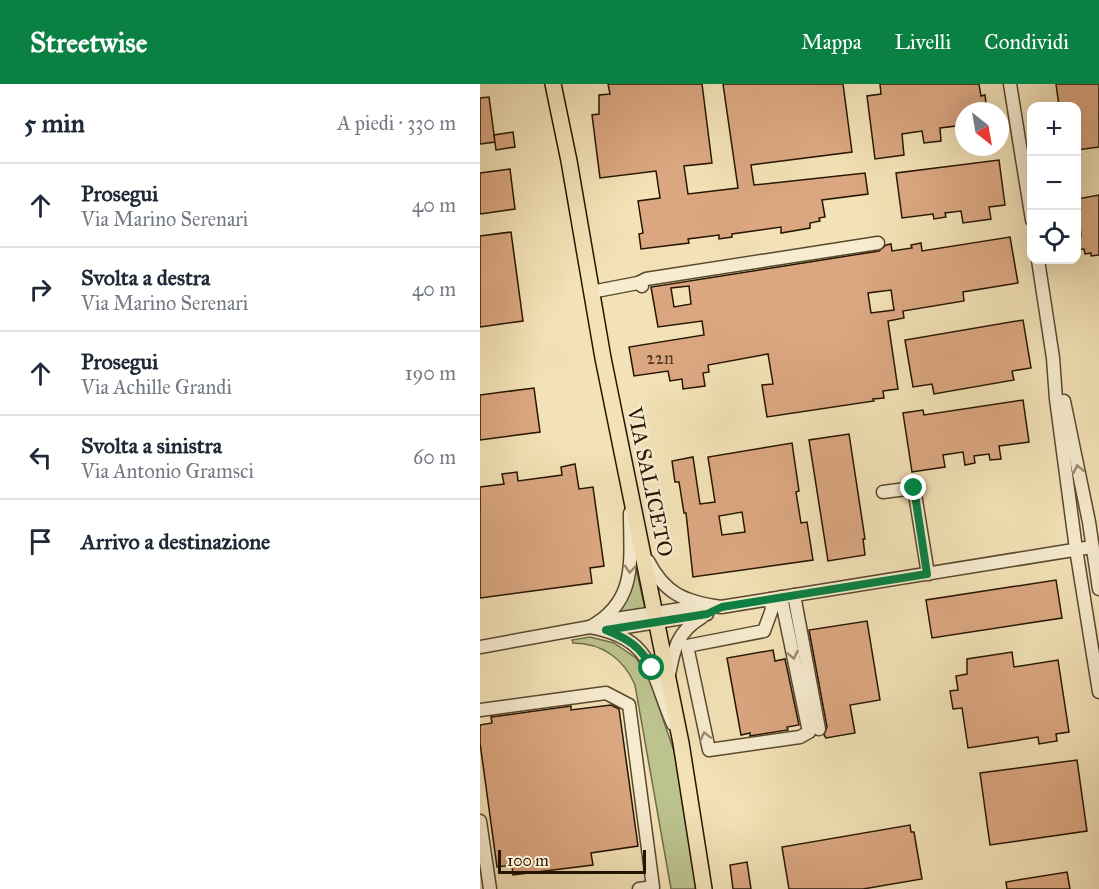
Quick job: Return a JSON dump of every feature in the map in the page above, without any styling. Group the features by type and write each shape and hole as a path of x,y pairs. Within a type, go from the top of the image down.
{"main road":[{"name":"VIA SALICETO","path":"553,84 569,161 603,358 681,744 704,889"}],"street":[{"path":"1010,84 1030,210"},
{"path":"591,292 640,284 646,279 878,243"},
{"path":"1039,264 1053,358 1056,399 1076,549 1099,692"},
{"path":"1053,358 1064,398 1094,541 1099,589"},
{"path":"883,492 914,488 927,574"},
{"path":"604,625 629,582 630,489"},
{"path":"480,647 590,627 1076,549 1094,541"},
{"path":"643,552 656,578 666,588 706,610"},
{"path":"782,597 809,732 800,737 709,750 687,646 764,631 772,609 782,597"},
{"path":"782,597 819,729"},
{"path":"668,678 675,646 683,632 706,610"},
{"path":"604,625 631,642 644,654 681,744"},
{"path":"480,710 606,693 630,705 653,887 639,889"},
{"path":"480,821 490,889"}],"green space":[{"path":"635,563 645,609 614,614 629,591"},
{"path":"590,637 614,643 636,658 648,675 677,760 698,889 671,889 635,685 625,667 611,654 593,646 573,643 572,640"}],"building":[{"path":"608,84 702,84 712,163 684,166 688,194 738,188 723,84 843,84 852,152 751,165 754,185 865,173 868,194 822,200 825,217 819,218 820,221 810,223 810,228 781,233 781,227 732,234 732,237 719,239 719,235 688,239 689,243 641,249 639,234 643,233 638,201 660,198 656,171 600,178 592,115 599,114 599,95 610,94"},
{"path":"880,84 979,84 981,96 985,95 986,102 955,102 955,126 940,128 941,141 924,143 922,131 902,134 904,155 875,159 867,96 881,94"},
{"path":"1056,84 1099,84 1099,147 1081,149 1081,102 1058,102"},
{"path":"489,97 495,142 480,144 480,98"},
{"path":"513,132 515,147 496,150 494,135"},
{"path":"999,160 1005,205 989,207 991,219 963,223 961,211 945,213 946,217 934,219 933,214 902,218 896,173"},
{"path":"510,169 515,209 480,214 480,173"},
{"path":"1099,195 1099,255 1091,256 1091,253 1085,254 1084,249 1081,249 1081,198"},
{"path":"511,232 523,321 480,327 480,236"},
{"path":"1010,237 1018,283 963,292 964,301 903,311 904,318 888,321 898,389 883,391 884,398 767,417 762,385 773,384 768,354 708,365 709,372 703,373 705,386 683,389 682,379 670,381 668,371 634,376 629,347 704,335 702,321 658,327 651,287 879,251 891,244 892,251 912,248 911,245 921,243 922,251","holes":["689,286 691,304 674,307 671,288","891,290 894,310 871,313 868,293"]},
{"path":"1023,320 1031,368 1012,371 1014,380 934,394 932,384 913,387 905,340"},
{"path":"534,388 540,432 480,440 480,395"},
{"path":"1023,400 1029,442 999,446 1001,459 990,460 989,454 974,456 975,463 965,465 963,452 943,455 945,467 912,472 903,413 923,410 924,415"},
{"path":"849,434 865,539 863,539 865,555 828,561 809,440"},
{"path":"792,443 801,523 807,522 813,560 693,577 686,513 684,513 679,482 675,482 672,461 693,457 700,504 715,502 708,457","holes":["742,512 745,532 722,535 719,516"]},
{"path":"575,464 579,489 593,487 604,566 590,568 592,583 480,598 480,487 504,484 502,474 517,472 518,481 562,475 561,467"},
{"path":"1056,580 1062,618 932,638 926,600"},
{"path":"867,621 880,700 850,705 855,733 826,738 824,735 827,727 809,630"},
{"path":"773,650 775,661 785,659 799,725 787,727 788,730 750,736 750,733 741,735 727,658"},
{"path":"1012,652 1014,667 1058,660 1069,732 1056,734 1057,741 1039,744 1038,737 968,748 962,708 953,709 950,691 958,690 956,676 967,674 967,659"},
{"path":"611,705 619,709 638,846 591,853 593,865 513,875 512,865 497,867 480,743 480,725 492,723 491,717 571,706 571,710"},
{"path":"1077,760 1087,831 990,845 980,773"},
{"path":"910,825 911,832 914,832 922,879 863,889 789,889 782,847"},
{"path":"747,862 751,889 733,889 730,865"},
{"path":"1067,872 1070,889 1007,889 1006,882"}],"route":[{"path":"652,668 644,654 631,642 606,630 707,614 722,607 927,574 914,488"}]}
